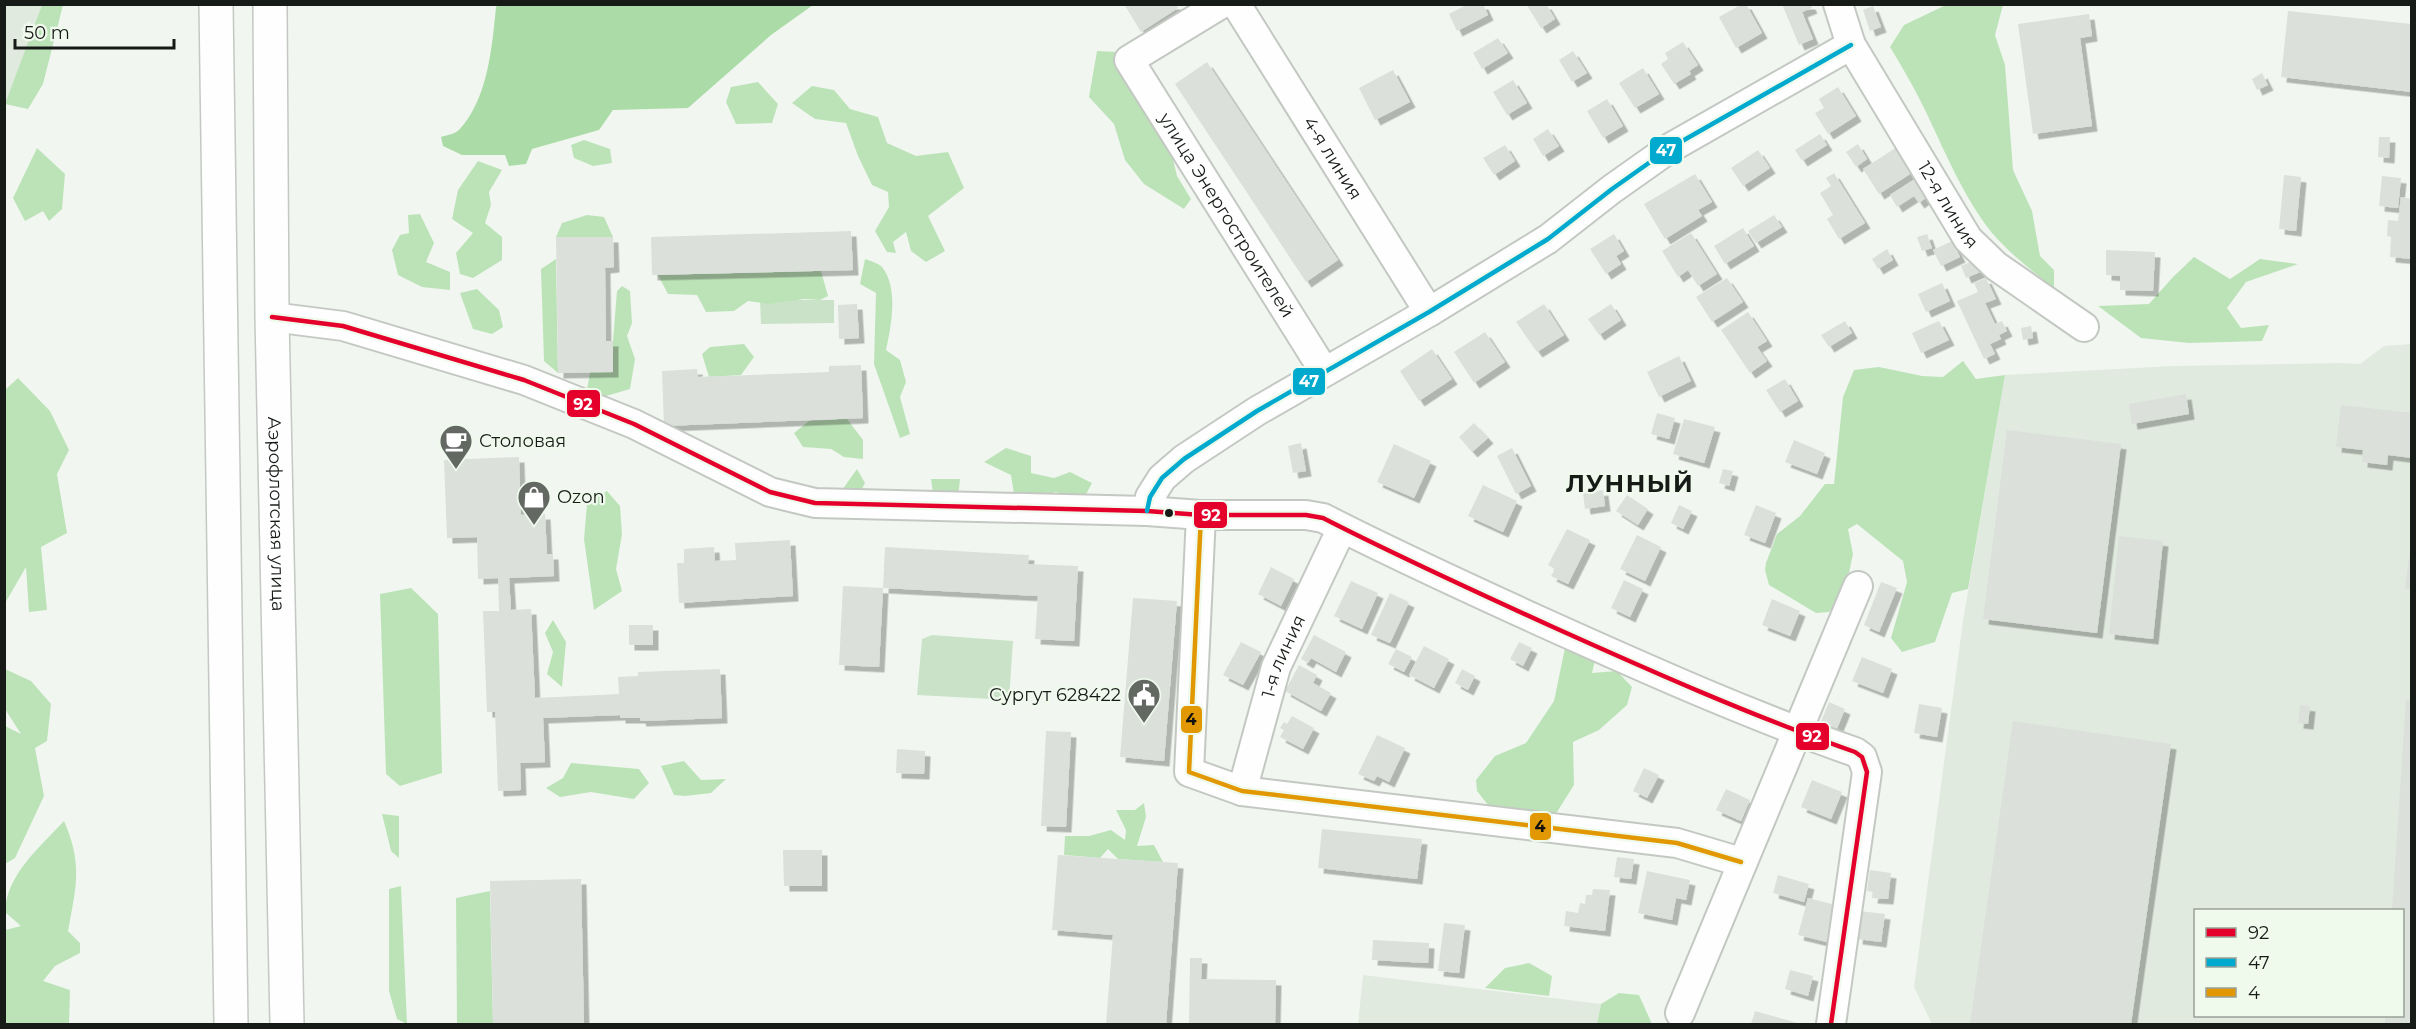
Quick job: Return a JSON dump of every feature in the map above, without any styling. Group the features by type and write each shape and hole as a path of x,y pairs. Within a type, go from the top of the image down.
{"main road":[{"path":"216,4 231,1024"},
{"name":"Аэрофлотская улица","path":"270,4 272,317 287,1024"}],"street":[{"name":"улица Энергостроителей","path":"1221,4 1129,60 1324,371"},
{"name":"4-я линия","path":"1236,4 1429,312"},
{"name":"12-я линия","path":"1838,4 1851,45 1968,239 1996,266 2084,327"},
{"path":"1147,511 1150,497 1158,484 1184,459 1324,371 1429,312 1548,239 1612,189 1670,148 1851,45"},
{"path":"272,317 343,326 524,380 634,424 770,492 815,503 1147,511 1201,515 1306,514 1323,519 1646,669 1798,732 1855,752 1862,757 1867,772 1831,1024"},
{"path":"1201,515 1189,772 1242,791 1677,843 1741,862"},
{"name":"1-я линия","path":"1242,791 1276,667 1342,528"},
{"path":"1680,1013 1858,586"}],"shaded area":[{"path":"1948,4 2003,5 1995,35 2005,65 2013,170 2032,211 2040,256 2054,270 2054,288 2006,248 1981,218 1890,47 1904,25"},
{"path":"5,5 42,5 5,105"},
{"path":"42,5 63,5 43,84 28,109 5,104"},
{"path":"498,5 813,5 771,35 688,108 613,110 599,130 532,149 526,164 509,166 505,155 462,155 443,146 441,137 459,130 476,103 487,72"},
{"path":"1097,51 1118,52 1169,143 1177,176 1191,199 1184,209 1144,184 1125,160 1114,124 1089,97"},
{"path":"758,82 778,104 772,123 736,124 726,102 731,87"},
{"path":"812,86 834,90 850,109 878,117 887,143 916,156 948,152 964,188 928,216 945,251 926,262 911,251 906,232 893,242 896,253 887,252 875,231 889,207 888,192 872,185 846,123 815,119 792,103"},
{"path":"584,140 610,149 612,163 593,166 574,158 571,145"},
{"path":"37,148 65,174 62,209 49,221 43,211 25,221 13,198"},
{"path":"478,161 502,170 489,192 491,205 485,223 502,237 502,260 473,278 460,274 456,253 473,233 452,219 458,190"},
{"path":"420,214 434,243 426,262 450,272 450,290 422,287 398,275 392,250 400,235 409,233 408,215"},
{"path":"587,215 604,217 613,237 556,237 562,223"},
{"path":"2194,257 2230,279 2260,259 2298,264 2246,282 2227,308 2241,328 2269,325 2262,341 2189,343 2141,338 2098,306 2149,304"},
{"path":"556,259 558,373 544,361 541,269"},
{"path":"865,259 882,267 892,296 886,350 900,360 906,382 900,397 910,434 900,438 874,364 876,293 860,284"},
{"path":"821,271 828,296 820,300 804,299 769,304 748,301 734,311 706,312 697,295 668,294 658,275"},
{"path":"622,286 630,291 632,323 627,336 635,359 630,389 606,396 587,390 590,372 613,372 617,291"},
{"path":"477,289 499,310 503,327 492,334 473,329 460,293"},
{"path":"760,300 834,300 834,323 761,324"},
{"path":"744,344 754,357 741,375 709,377 702,354 710,347"},
{"path":"2411,344 2411,1024 1932,1024 1914,987 1963,621 2005,375 2173,366 2360,364 2384,346"},
{"path":"1963,361 1976,379 2005,375 1968,589 1952,593 1935,642 1902,652 1891,638 1907,582 1903,561 1857,524 1848,529 1853,554 1845,592 1829,612 1816,613 1769,585 1765,570 1766,563 1777,534 1800,516 1825,484 1834,484 1843,397 1854,370 1879,367 1922,376 1943,377"},
{"path":"18,378 50,411 69,450 57,474 67,533 41,547 47,610 29,612 26,567 4,605 5,390"},
{"path":"847,419 863,440 863,459 844,457 831,449 803,447 794,433 809,421"},
{"path":"1006,448 1031,456 1031,473 1054,478 1070,472 1092,483 1084,498 1055,492 1038,500 1014,494 1011,475 984,462"},
{"path":"857,469 865,483 859,495 842,490"},
{"path":"931,479 960,479 958,497 933,493"},
{"path":"607,491 620,506 622,534 616,569 622,591 594,610 584,539 587,504"},
{"path":"411,588 438,614 442,773 400,786 386,774 380,594"},
{"path":"553,620 566,642 562,687 547,674 553,652 545,633"},
{"path":"932,635 1013,641 1009,700 917,695 922,639"},
{"path":"1566,643 1596,656 1592,673 1617,671 1632,687 1627,705 1599,730 1573,742 1574,785 1557,812 1535,817 1527,810 1492,810 1477,791 1476,780 1495,756 1526,743 1554,701"},
{"path":"5,669 31,681 51,704 47,741 35,748 44,796 15,858 5,864 5,726 21,734 5,709"},
{"path":"684,761 701,780 726,779 711,793 674,795 661,766"},
{"path":"571,763 639,769 649,783 634,799 591,792 560,797 546,788 563,778"},
{"path":"1144,803 1146,817 1137,846 1154,845 1163,862 1118,859 1108,849 1100,858 1064,855 1065,836 1089,836 1111,830 1125,840 1126,830 1116,810 1135,810"},
{"path":"382,814 399,816 399,858 391,851"},
{"path":"64,821 76,863 75,888 68,931 80,943 80,953 55,966 43,981 70,990 69,1024 5,1024 5,930 21,926 5,912 7,899 11,886 26,862"},
{"path":"401,886 407,1024 397,1019 389,991 389,889"},
{"path":"490,891 493,1024 457,1024 456,898"},
{"path":"1529,963 1552,976 1549,996 1485,988 1505,968"},
{"path":"1363,975 1601,1004 1597,1024 1358,1024"},
{"path":"1619,993 1639,995 1652,1024 1597,1024 1601,1004"}],"building":[{"path":"1124,4 1175,4 1178,8 1141,32"},
{"path":"1468,4 1483,4 1488,15 1457,31 1449,14"},
{"path":"1526,4 1546,4 1555,19 1541,28"},
{"path":"1746,4 1762,33 1736,48 1719,17"},
{"path":"1782,4 1810,4 1812,8 1802,12 1813,39 1799,45"},
{"path":"1873,6 1881,27 1870,31 1863,10"},
{"path":"2288,11 2412,24 2412,92 2281,77"},
{"path":"2089,14 2092,36 2080,38 2092,126 2033,134 2018,24"},
{"path":"1498,38 1508,53 1482,69 1473,53"},
{"path":"1683,42 1698,65 1689,71 1691,74 1674,84 1661,64 1668,59 1665,53"},
{"path":"1573,51 1587,73 1572,82 1559,60"},
{"path":"1207,62 1338,260 1306,282 1175,84"},
{"path":"1643,68 1659,94 1635,108 1619,83"},
{"path":"1393,70 1410,102 1375,120 1359,88"},
{"path":"2262,73 2268,85 2257,90 2252,79"},
{"path":"1513,80 1527,103 1507,115 1493,92"},
{"path":"1838,87 1856,116 1828,134 1815,113 1824,108 1819,99"},
{"path":"1607,99 1623,126 1603,138 1587,111"},
{"path":"1548,129 1559,146 1543,156 1533,139"},
{"path":"1820,134 1827,145 1802,161 1795,150"},
{"path":"2379,137 2390,137 2389,158 2378,157"},
{"path":"1858,144 1867,159 1856,167 1846,152"},
{"path":"1505,145 1515,161 1494,175 1483,158"},
{"path":"1897,147 1913,172 1879,194 1863,169"},
{"path":"1758,150 1770,168 1743,186 1731,168"},
{"path":"1834,173 1865,223 1839,239 1827,219 1833,215 1820,193 1831,186 1826,178"},
{"path":"1695,174 1712,202 1698,210 1702,216 1665,239 1644,204"},
{"path":"2284,175 2301,177 2296,231 2279,229"},
{"path":"2382,176 2401,178 2398,208 2379,206"},
{"path":"1915,179 1927,197 1919,203 1914,196 1897,207 1890,195"},
{"path":"2401,197 2412,199 2412,259 2390,257 2391,237 2387,236 2388,220 2398,221"},
{"path":"1774,215 1782,227 1756,243 1748,231"},
{"path":"1743,228 1754,246 1725,264 1714,246"},
{"path":"851,231 853,270 652,275 651,237"},
{"path":"1691,233 1717,274 1698,286 1688,270 1678,277 1662,251"},
{"path":"1614,234 1624,251 1616,256 1621,264 1606,274 1590,249"},
{"path":"1927,234 1932,248 1922,251 1917,237"},
{"path":"556,237 613,237 614,267 605,268 606,341 613,341 613,372 558,373"},
{"path":"1952,241 1960,257 1941,266 1933,250"},
{"path":"1887,249 1893,260 1878,269 1872,259"},
{"path":"2106,250 2155,252 2153,291 2120,290 2120,276 2106,275"},
{"path":"1975,260 1980,272 1966,278 1961,266"},
{"path":"1727,278 1743,302 1712,322 1696,297"},
{"path":"1986,278 1996,299 1985,303 1995,324 2002,321 2007,331 1999,335 2001,339 1990,344 1995,354 1984,359 1957,301 1978,292 1974,283"},
{"path":"1942,283 1950,301 1926,312 1918,294"},
{"path":"857,304 859,338 839,339 838,305"},
{"path":"1544,304 1564,335 1537,352 1516,322"},
{"path":"1611,304 1621,320 1599,335 1588,319"},
{"path":"1748,312 1767,341 1757,347 1767,361 1750,373 1721,330"},
{"path":"1845,321 1852,333 1829,347 1821,335"},
{"path":"1939,321 1949,340 1921,353 1912,333"},
{"path":"2031,326 2033,338 2023,340 2021,328"},
{"path":"1485,332 1505,362 1474,383 1454,352"},
{"path":"1432,349 1452,379 1419,401 1400,371"},
{"path":"1679,356 1691,381 1659,397 1647,372"},
{"path":"861,365 863,418 664,426 662,371 697,369 698,377 829,372 829,366"},
{"path":"1785,379 1798,401 1780,412 1766,390"},
{"path":"2186,394 2189,414 2132,424 2129,404"},
{"path":"2341,405 2412,413 2412,458 2388,455 2387,465 2362,462 2363,450 2336,447"},
{"path":"1657,413 1675,418 1669,439 1651,434"},
{"path":"1684,419 1715,427 1704,463 1673,454"},
{"path":"1474,423 1488,438 1472,452 1459,437"},
{"path":"2007,430 2121,444 2097,633 1983,619"},
{"path":"1794,440 1825,453 1817,474 1785,462"},
{"path":"1301,443 1306,471 1293,473 1288,446"},
{"path":"1394,444 1431,461 1414,498 1377,482"},
{"path":"1512,448 1531,486 1516,494 1497,456"},
{"path":"519,457 521,515 545,514 547,554 553,554 554,576 509,578 511,610 531,609 535,698 619,694 618,677 638,676 638,672 720,669 722,718 641,721 640,718 620,718 620,715 543,718 545,762 520,763 521,790 498,791 495,712 487,712 483,611 499,611 498,578 478,579 477,537 447,538 444,460"},
{"path":"1723,469 1733,471 1729,486 1719,483"},
{"path":"1483,485 1517,501 1503,532 1468,516"},
{"path":"1603,490 1605,506 1585,509 1583,493"},
{"path":"1627,495 1648,509 1638,525 1616,511"},
{"path":"1679,505 1692,511 1683,529 1671,523"},
{"path":"1756,505 1776,513 1765,543 1744,535"},
{"path":"1567,529 1590,540 1568,584 1551,576 1555,569 1548,565"},
{"path":"1637,535 1661,547 1645,581 1620,569"},
{"path":"2119,536 2163,541 2153,639 2109,634"},
{"path":"790,540 793,596 679,603 677,563 684,563 684,549 714,547 715,561 736,560 735,543"},
{"path":"885,547 1029,555 1028,564 1078,566 1074,641 1035,639 1038,596 883,588"},
{"path":"2410,550 2412,550 2412,589 2405,589"},
{"path":"1271,567 1294,579 1281,606 1258,594"},
{"path":"1624,580 1643,589 1630,617 1611,608"},
{"path":"1351,581 1378,593 1362,629 1334,616"},
{"path":"1881,582 1897,588 1879,632 1864,625"},
{"path":"843,586 883,588 879,667 839,665"},
{"path":"1390,593 1409,602 1390,643 1371,635"},
{"path":"1133,598 1177,601 1164,761 1120,757"},
{"path":"1772,599 1800,611 1790,636 1762,625"},
{"path":"629,625 653,625 653,645 629,645"},
{"path":"1314,635 1346,652 1336,672 1311,658 1308,663 1301,659"},
{"path":"1241,642 1261,652 1243,685 1223,675"},
{"path":"1519,642 1532,648 1523,666 1510,659"},
{"path":"1424,646 1449,659 1434,688 1409,675"},
{"path":"1396,649 1412,657 1404,672 1388,664"},
{"path":"1862,657 1892,669 1883,693 1852,681"},
{"path":"1299,665 1317,675 1313,683 1331,693 1321,711 1285,691"},
{"path":"1462,669 1475,676 1468,690 1455,683"},
{"path":"2406,700 2412,701 2412,1024 2385,1024 2385,1017 2404,1017 2404,909 2392,909"},
{"path":"1829,702 1845,709 1836,731 1820,724"},
{"path":"1919,704 1942,708 1937,737 1914,733"},
{"path":"2300,705 2310,706 2308,724 2298,723"},
{"path":"1292,716 1314,728 1303,749 1280,737 1284,730 1280,728 1284,722 1287,724"},
{"path":"2013,721 2171,744 2131,1024 1970,1024"},
{"path":"1046,731 1071,732 1066,827 1041,826"},
{"path":"1377,735 1405,748 1389,782 1377,776 1374,781 1358,774"},
{"path":"897,749 925,751 924,774 896,773"},
{"path":"1644,768 1659,775 1647,798 1633,791"},
{"path":"1812,780 1842,792 1831,819 1801,807"},
{"path":"1726,789 1750,800 1741,821 1716,810"},
{"path":"1322,829 1422,839 1417,879 1318,868"},
{"path":"783,850 822,850 822,886 784,886"},
{"path":"1058,855 1178,863 1166,1024 1106,1024 1113,935 1052,930"},
{"path":"1617,857 1634,859 1631,879 1614,877"},
{"path":"1870,870 1891,873 1888,899 1872,898 1873,892 1867,891"},
{"path":"1647,871 1690,880 1686,900 1676,898 1672,920 1638,913"},
{"path":"1778,875 1809,884 1804,902 1773,893"},
{"path":"581,879 584,1024 493,1024 490,881"},
{"path":"1593,889 1610,890 1605,931 1564,926 1566,911 1578,913 1580,903 1585,904 1586,895 1592,895"},
{"path":"1808,898 1840,906 1831,943 1798,935"},
{"path":"1860,911 1885,914 1881,942 1857,939"},
{"path":"1444,923 1465,925 1459,973 1438,971"},
{"path":"1373,940 1429,943 1428,963 1372,960"},
{"path":"1190,958 1202,958 1201,979 1276,980 1275,1024 1189,1023"},
{"path":"1790,970 1813,976 1808,996 1785,989"},
{"path":"1755,1011 1801,1024 1751,1024"}],"transit line":[{"name":"47","path":"1147,511 1150,497 1162,478 1184,459 1257,411 1429,312 1548,239 1612,189 1670,148 1851,45"},
{"name":"92","path":"272,317 343,326 524,380 634,424 770,492 815,503 1147,511 1201,515 1306,515 1323,518 1380,547 1628,660 1741,708 1855,752 1862,757 1867,772 1831,1024"},
{"name":"4","path":"1201,515 1189,772 1242,791 1677,843 1741,862"}],"place":[{"name":"Столовая","path":"456,470"},
{"name":"Ozon","path":"534,526"},
{"name":"Сургут 628422","path":"1144,724"}],"district":[{"name":"ЛУННЫЙ","path":"1630,483"}]}
